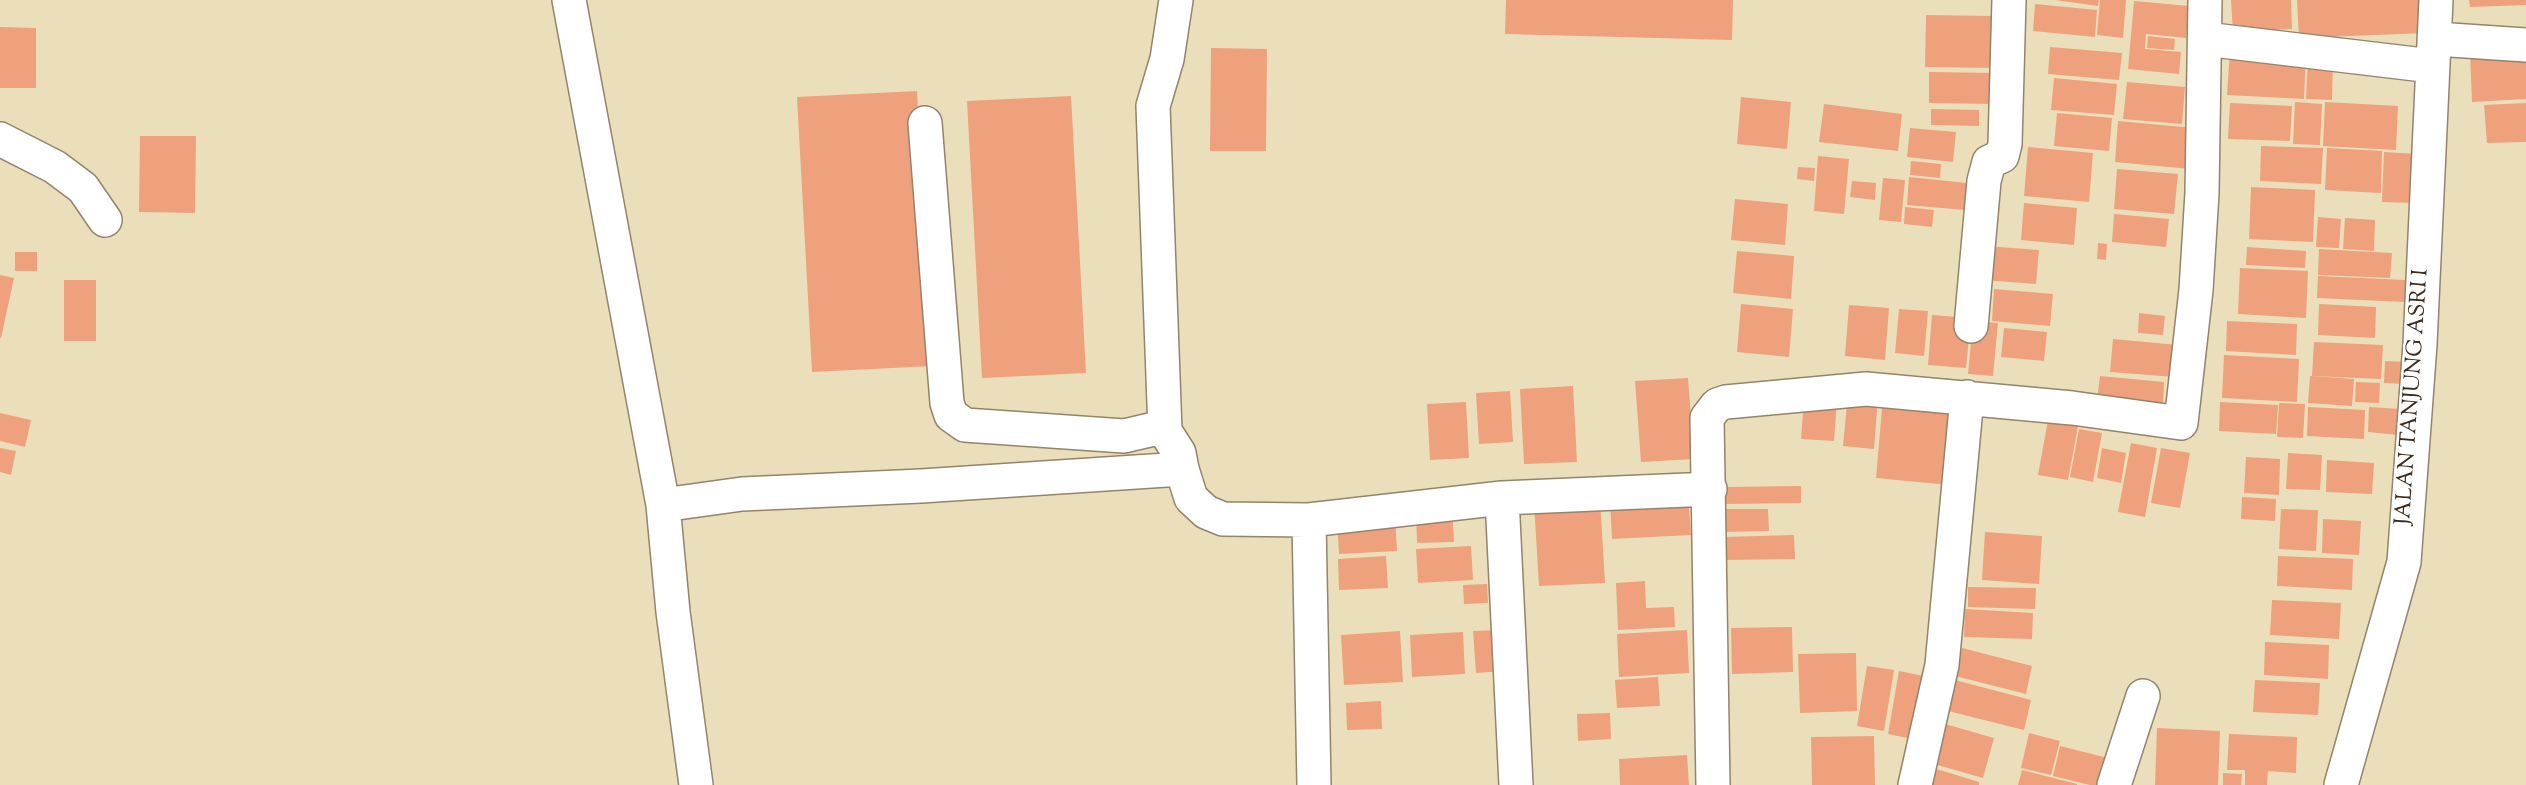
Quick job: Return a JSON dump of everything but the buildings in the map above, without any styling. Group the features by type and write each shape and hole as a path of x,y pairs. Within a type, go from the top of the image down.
{"street":[{"path":"569,0 663,505 673,612 696,785"},
{"path":"1176,0 1167,59 1153,106 1165,431 1179,453 1191,498 1206,512 1223,519 1309,520 1502,498 1710,489"},
{"path":"1971,326 1984,181 1989,162 2002,156 2006,144 2009,0"},
{"path":"1713,785 1710,489 1707,418 1717,405 1726,402 1866,389 1967,398 2181,423 2196,290 2202,193 2205,0"},
{"name":"JALAN TANJUNG ASRI I","path":"2342,785 2404,562 2420,344 2436,0"},
{"path":"2205,39 2434,52 2526,45"},
{"path":"925,123 947,403 951,415 965,425 976,426 1124,436 1154,429 1165,431"},
{"path":"0,139 45,162 83,188 105,220"},
{"path":"1915,785 1942,665 1967,398"},
{"path":"663,505 742,494 921,486 1182,469"},
{"path":"1502,498 1516,785"},
{"path":"1309,520 1314,785"},
{"path":"2114,785 2143,696"}]}
